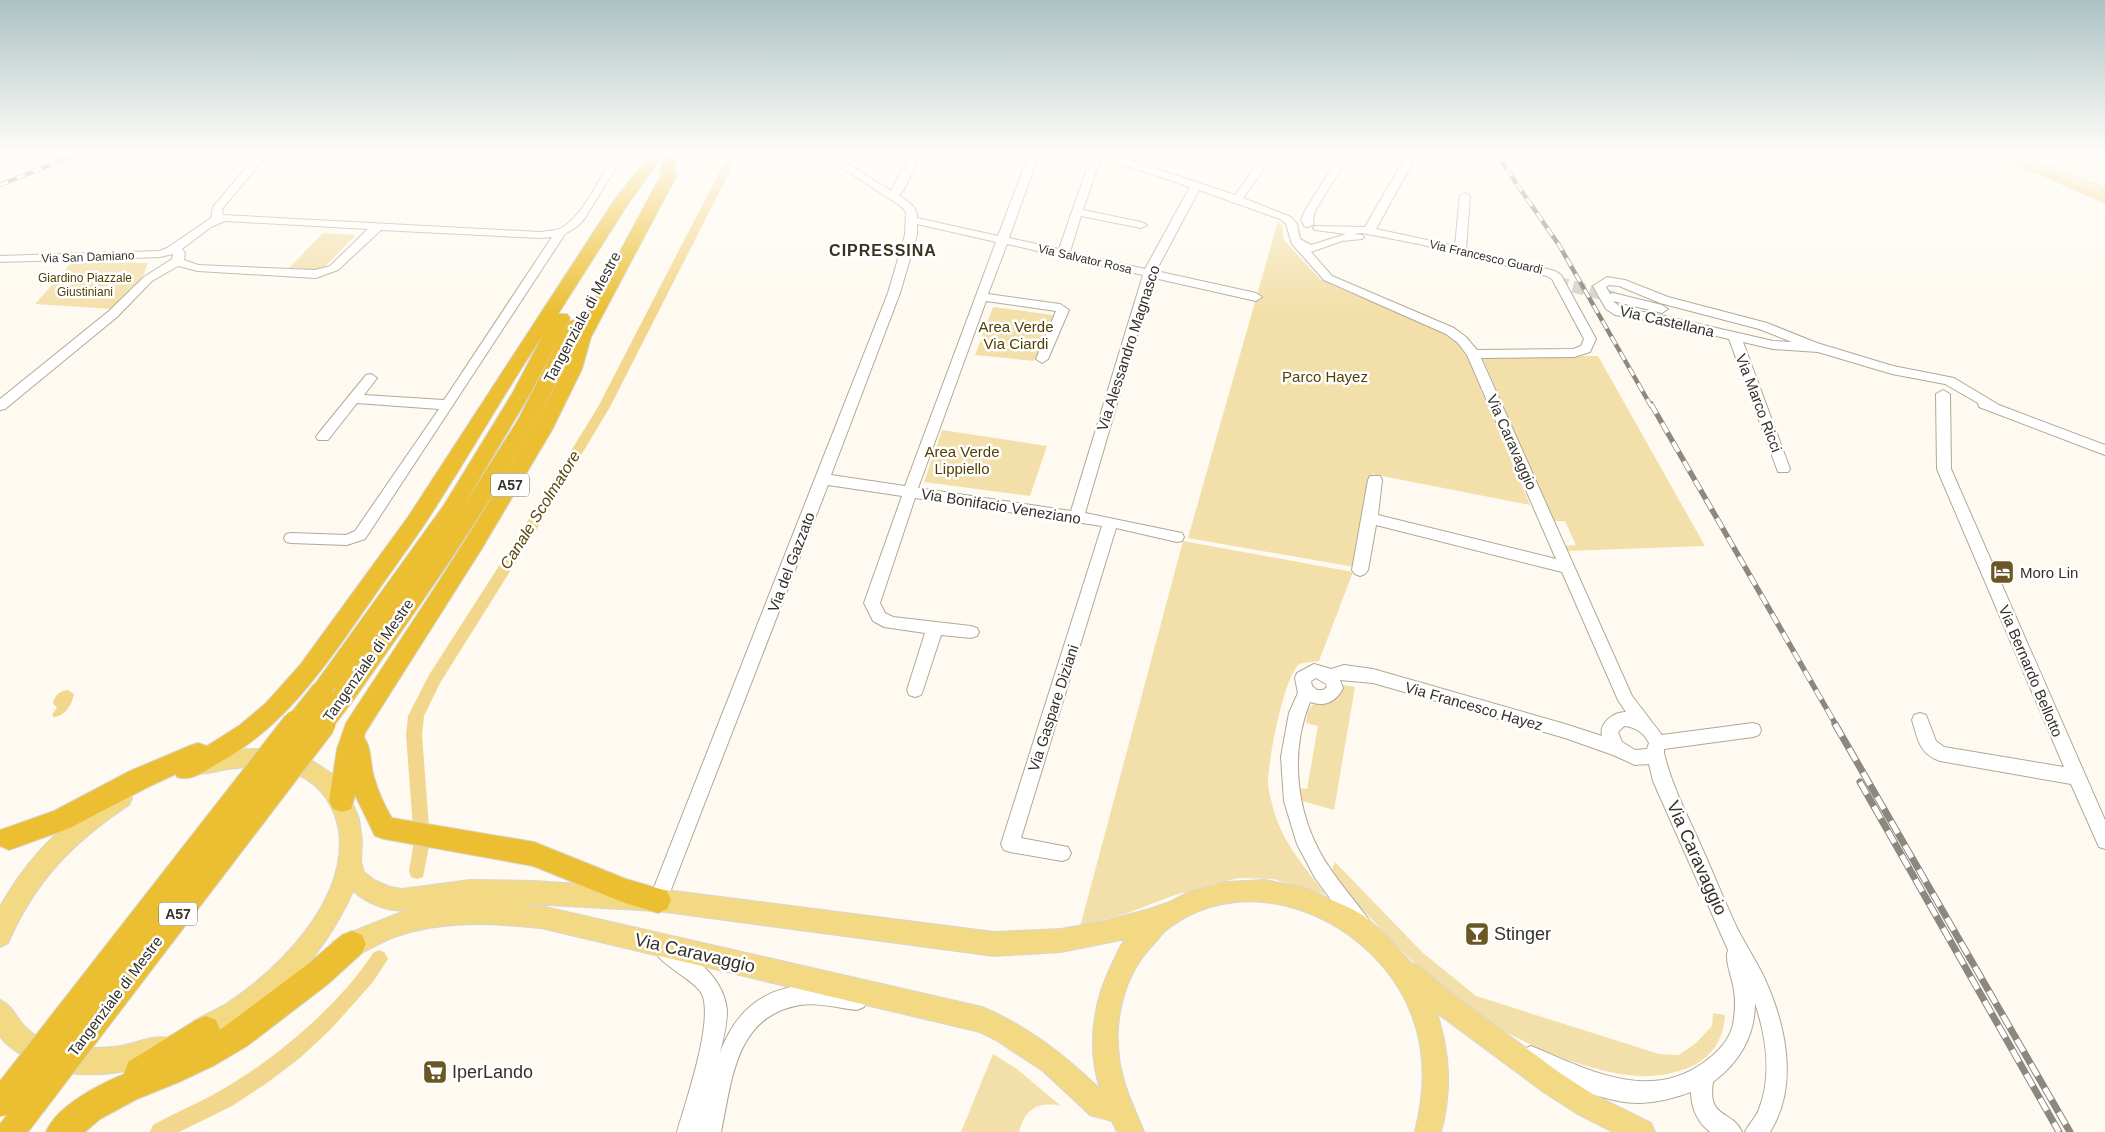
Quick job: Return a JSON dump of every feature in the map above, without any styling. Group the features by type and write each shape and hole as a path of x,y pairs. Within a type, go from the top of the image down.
{"highway":[{"path":"186,769 234,742 261,721 308,672 415,522 513,367 568,286 618,207"},
{"name":"Tangenziale di Mestre","path":"0,1103 333,693 447,547 519,434 541,395 637,207"},
{"name":"A57","path":"342,801 349,749 354,730 474,544 542,430 573,369 582,337 652,207"},
{"name":"Tangenziale di Mestre","path":"11,1132 333,693"},
{"path":"5,838 82,811 139,780 211,748 250,724 285,698"},
{"path":"363,716 358,736 358,765 377,818 384,828 534,854 625,891 658,900"},
{"path":"89,1109 129,1087 169,1072 205,1055 237,1036 318,974 352,944"},
{"path":"61,1132 130,1077 206,1030"}],"main road":[{"path":"0,1012 14,1034 32,1047 55,1056 81,1060 111,1060 142,1054 174,1044 206,1030 257,997 291,966 320,932 339,896 350,863 351,832 342,801 332,787 318,775 301,766 282,760 236,758 186,769 160,778 75,822 57,829 32,836 5,838"},
{"path":"0,936 20,894 45,861 82,826 123,797"},
{"path":"350,863 354,878 366,888 388,898 402,900 470,891 534,892 658,900 968,941 1024,944 1065,940 1114,931 1170,913 1208,895 1243,890 1271,891 1315,902 1335,912 1365,932 1430,992 1551,1082 1585,1104 1642,1132"},
{"name":"Via Caravaggio","path":"257,997 352,944 404,922 436,915 470,911 541,917 982,1020 1005,1031 1052,1062 1099,1106 1120,1109"},
{"path":"1131,1132 1111,1083 1106,1057 1105,1031 1108,1006 1114,983 1124,962 1152,926 1170,913"},
{"path":"1393,959 1411,985 1425,1014 1434,1046 1438,1078 1435,1110 1428,1132"}],"street":[{"path":"217,219 219,207"},
{"path":"0,406 113,314 148,279 177,255 207,223 217,219 238,218 540,234 561,232 568,228 586,207"},
{"path":"907,207 912,212 913,220"},
{"path":"971,632 890,623 879,616 872,603 910,492 1014,207"},
{"path":"1063,254 1079,207"},
{"name":"Via Alessandro Magnasco","path":"1076,518 1148,273 1184,207"},
{"path":"1262,207 1290,221 1294,227 1295,238 1309,248 1348,238 1373,235 1556,282"},
{"path":"1262,207 1295,216 1330,235 1329,244 1318,257 1316,264"},
{"path":"1373,235 1387,207"},
{"path":"1460,251 1464,207"},
{"path":"1283,212 1304,212 1311,209"},
{"path":"1311,209 1306,219 1314,227"},
{"path":"1077,212 1141,225"},
{"name":"Via Salvator Rosa","path":"913,220 1256,297"},
{"name":"Via del Gazzato","path":"658,900 894,293 911,235 913,220"},
{"path":"177,255 187,266 198,268 316,274 334,268 378,226"},
{"path":"1295,238 1302,228 1314,227"},
{"name":"Via Francesco Guardi","path":"1314,227 1340,229 1460,251 1554,275 1590,339 1586,349 1574,353 1473,354"},
{"path":"291,538 347,540 360,535 561,232"},
{"name":"Via Caravaggio","path":"1295,238 1324,275 1450,331 1462,340 1473,354 1626,700 1651,730 1651,751 1660,778 1732,939 1760,990 1768,1013 1776,1053 1777,1075 1766,1120 1756,1132"},
{"path":"148,279 160,254"},
{"name":"Via San Damiano","path":"0,259 177,255"},
{"name":"Via Castellana","path":"1607,282 1621,283 1664,300 1763,326 1817,347 1792,347 1735,337 1651,316 1619,312 1610,306 1599,286 1607,282"},
{"path":"982,297 1060,308 1062,310 1042,360"},
{"name":"Via Castellana","path":"1613,297 1817,347 1892,370 1945,388 2105,450"},
{"name":"Via Marco Ricci","path":"1735,337 1784,469"},
{"path":"324,437 371,378"},
{"name":"Via Bernardo Bellotto","path":"1945,388 1944,469 2105,841"},
{"path":"355,399 448,405"},
{"name":"Via Bonifacio Veneziano","path":"823,479 1111,522 1177,537"},
{"path":"1360,570 1375,480"},
{"path":"1370,518 1567,567"},
{"name":"Via Gaspare Diziani","path":"1062,853 1010,844 1111,522"},
{"path":"915,690 935,628"},
{"name":"Via Francesco Hayez","path":"1365,932 1350,908 1318,866 1305,840 1294,806 1289,781 1291,740 1295,720 1306,692 1302,682 1305,675 1314,671 1329,676 1344,672 1373,676 1617,749"},
{"path":"1622,719 1620,714 1626,700"},
{"path":"1617,749 1609,736 1609,730 1616,721 1629,719 1645,725"},
{"path":"1920,720 1929,746 1940,754 2077,777"},
{"path":"1651,751 1753,730"},
{"name":"Via Caravaggio","path":"1617,749 1632,757 1651,751"},
{"name":"Via Caravaggio","path":"1479,1030 1564,1072 1593,1083 1622,1090 1636,1092 1675,1088 1703,1078 1720,1066 1735,1046 1745,1014 1744,991 1732,939"},
{"path":"652,942 690,966 701,976 715,998 718,1009 715,1036 688,1132"},
{"path":"710,1132 728,1053 740,1030 759,1011 782,999 802,995 930,1007"},
{"path":"1703,1078 1700,1093 1707,1115 1721,1128 1731,1132"}],"green space":[{"name":"Parco Hayez","path":"1278,221 1283,227 1283,239 1320,279 1431,325 1458,343 1466,355 1530,505 1372,474 1354,567 1188,538"},
{"path":"323,233 356,235 321,270 289,268"},
{"name":"Giardino Piazzale Giustiniani","path":"72,262 148,263 142,279 112,309 35,304"},
{"name":"Area Verde Via Ciardi","path":"993,307 1053,315 1034,361 975,355"},
{"path":"1481,354 1598,356 1705,546 1566,551 1564,546 1576,545 1565,521 1553,521"},
{"name":"Area Verde Lippiello","path":"942,430 1047,446 1030,496 924,482"},
{"path":"1183,541 1353,572 1319,661 1300,664 1294,671 1288,684 1273,741 1268,775 1268,785 1274,811 1283,834 1326,895 1273,879 1238,878 1175,895 1125,914 1080,927"},
{"path":"1342,685 1355,687 1334,810 1299,800 1299,788 1307,789 1318,726 1306,723 1309,710 1319,702 1333,699 1337,696"},
{"path":"1335,862 1422,952 1476,996 1659,1054 1679,1055 1696,1043 1712,1026 1713,1013 1725,1015 1722,1034 1713,1050 1700,1062 1676,1072 1654,1076 1615,1073 1542,1050 1495,1026 1474,1013 1440,987 1410,959 1338,882 1331,872"},
{"path":"993,1054 1017,1069 1061,1106 1046,1105 1034,1108 1025,1118 1019,1132 961,1132"}],"shaded area":[{"path":"68,690 74,694 70,706 61,715 54,717 52,715 57,707 53,704 56,696 62,691"}],"waterway":[{"name":"Canale Scolmatore","path":"417,871 422,841 414,735 416,716 434,679 536,519 604,407 707,207"},
{"name":"Canale Scolmatore","path":"160,1132 225,1099 260,1077 294,1051 339,1008 379,959"}],"tunnel":[{"path":"1556,282 1613,297"}],"railway":[{"path":"1533,207 1559,245 1651,406"},
{"path":"1651,404 1836,725"},
{"path":"1835,724 2070,1132"},
{"path":"1860,782 2059,1132"}],"place":[{"name":"Moro Lin","path":"2002,572"},
{"name":"Stinger","path":"1477,934"},
{"name":"IperLando","path":"435,1072"}],"district":[{"name":"CIPRESSINA","path":"883,250"}]}
